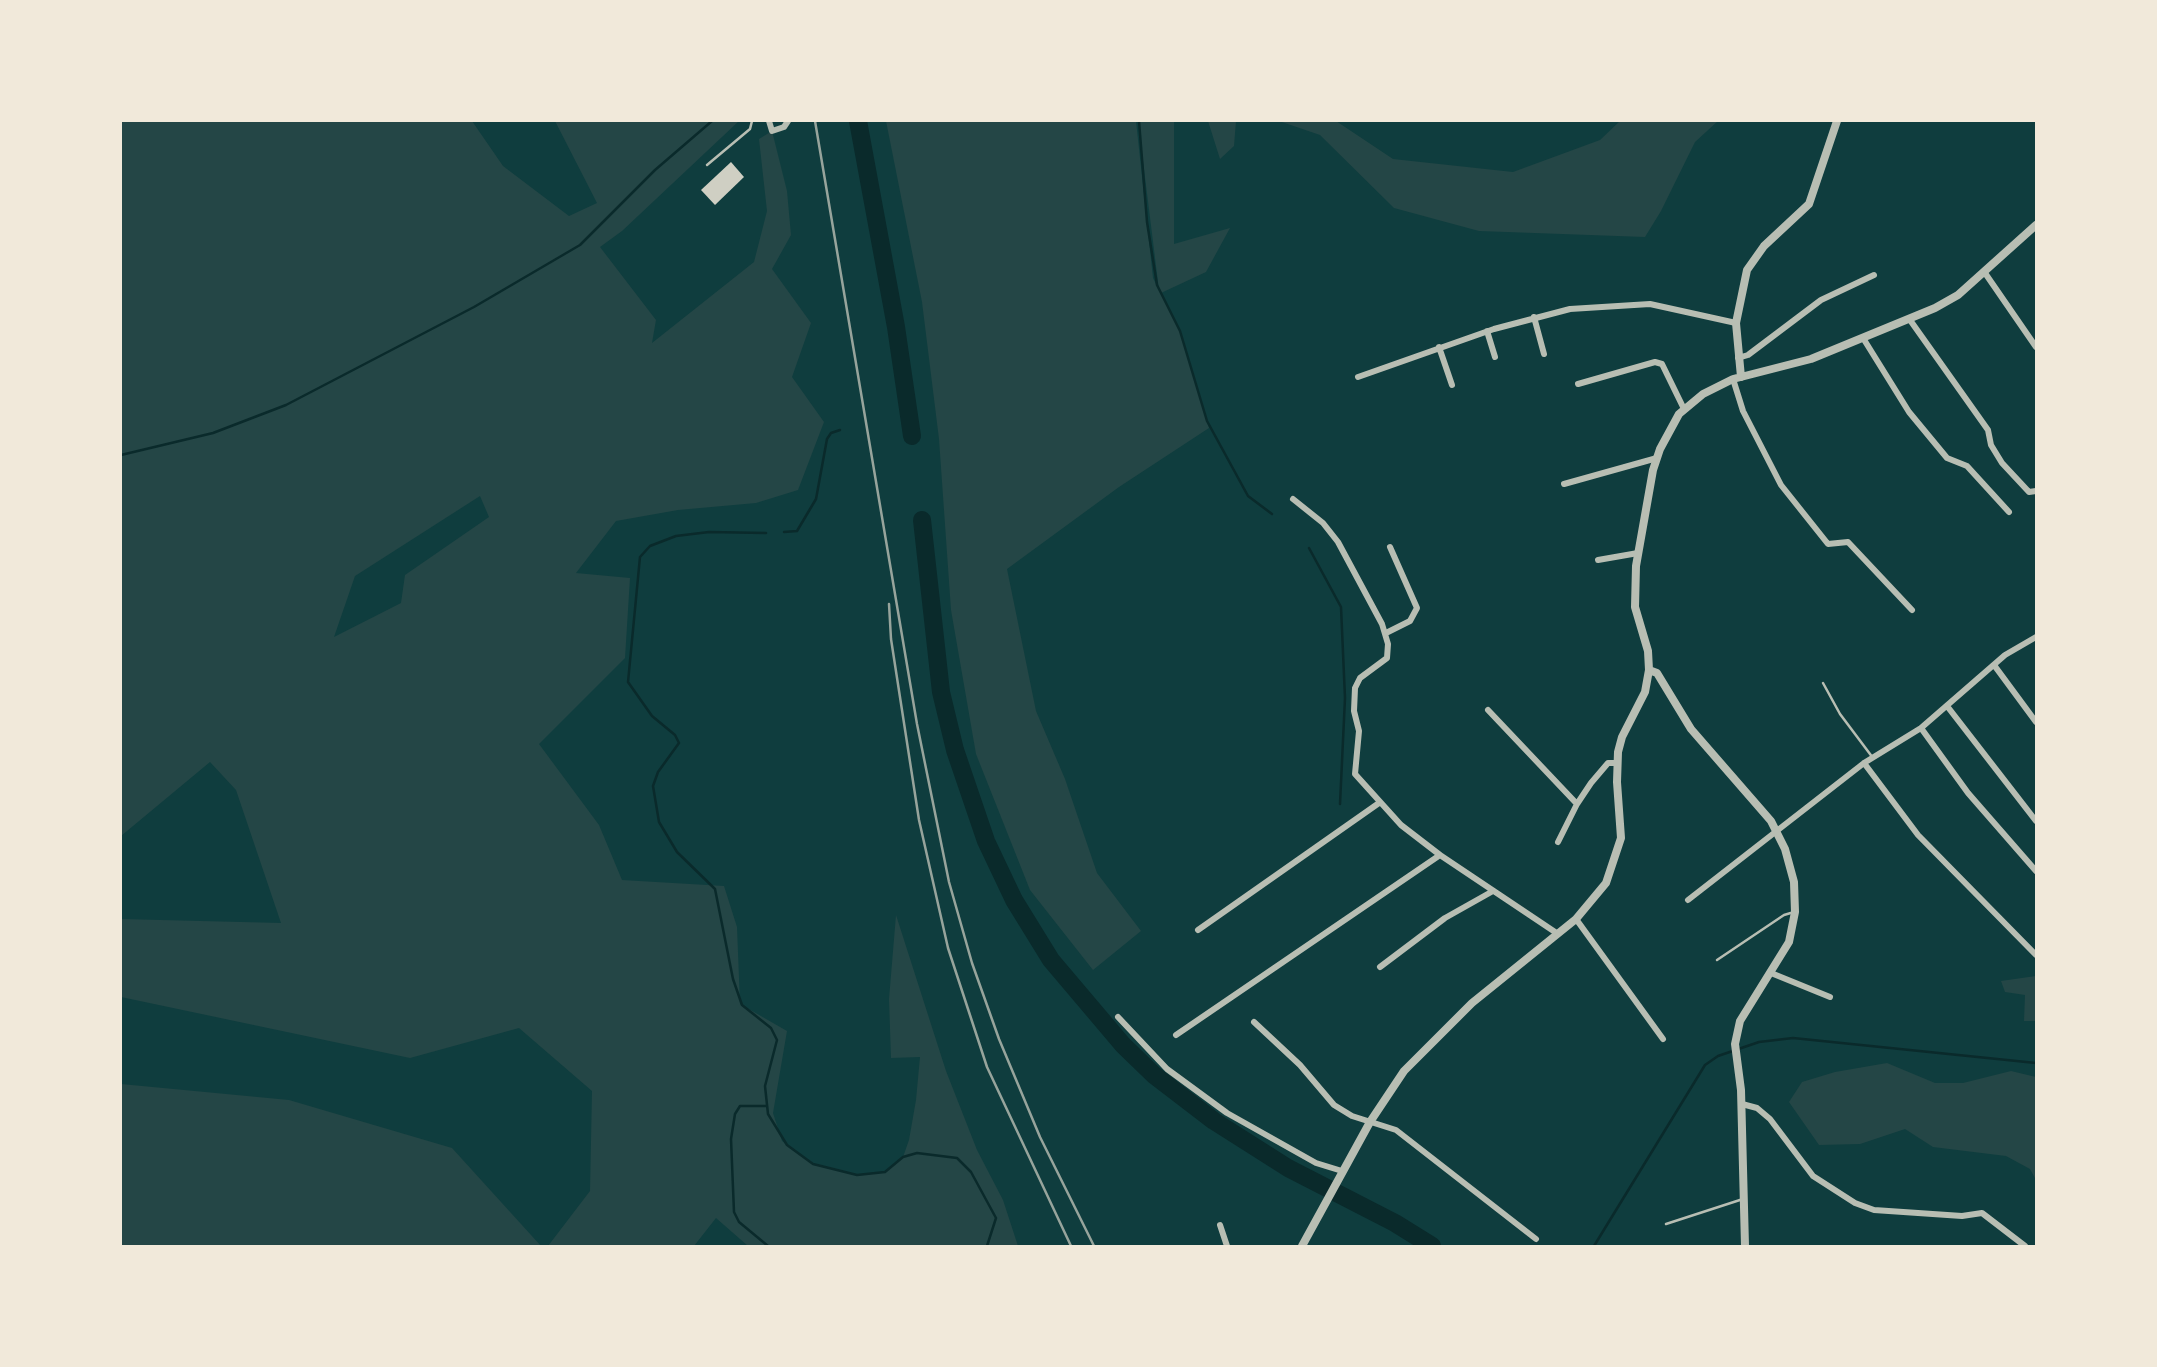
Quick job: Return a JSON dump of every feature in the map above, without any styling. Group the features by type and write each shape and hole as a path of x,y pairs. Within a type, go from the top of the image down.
{"street":[{"path":"769,121 772,131 784,127 788,121"},
{"path":"1836,121 1809,204 1764,246 1746,270 1736,323 1737,378 1743,411 1781,485 1828,544 1848,542 1912,610"},
{"path":"1302,1246 1340,1173 1404,1071 1438,1034 1576,919 1606,883 1618,854 1621,828 1617,763 1622,737 1645,691 1650,670 1648,651 1634,600 1638,553 1657,458 1665,436 1684,409 1703,394 1737,378 1811,359 1909,320 1958,295 2036,225"},
{"path":"1985,273 2036,347"},
{"path":"1738,358 1757,349 1821,300 1874,275"},
{"path":"1358,377 1487,331 1570,309 1634,303 1683,310 1736,323"},
{"path":"1534,317 1544,354"},
{"path":"1909,320 1988,430 1991,444 2002,463 2029,492 2036,491"},
{"path":"1487,331 1495,357"},
{"path":"1863,338 1909,412 1947,458 1965,464 2009,512"},
{"path":"1439,347 1452,385"},
{"path":"1578,384 1655,362 1662,363 1684,409"},
{"path":"1564,484 1657,458"},
{"path":"1293,499 1322,523 1338,542 1386,633 1389,649 1387,658 1360,678 1353,694 1359,731 1355,774 1379,803 1440,855 1558,934"},
{"path":"1386,633 1410,621 1418,608 1390,547"},
{"path":"1598,560 1638,553"},
{"path":"1688,900 1864,763 1921,728 1994,664 2036,637"},
{"path":"1994,664 2036,722"},
{"path":"1650,670 1657,673 1691,729 1746,790 1777,830 1794,882 1795,912 1789,942 1740,1021 1735,1047 1742,1104 1745,1246"},
{"path":"1947,706 2036,821"},
{"path":"1488,710 1577,804"},
{"path":"1921,728 1968,793 2036,871"},
{"path":"1558,842 1577,804 1604,767 1617,763"},
{"path":"1864,763 1918,835 2036,956"},
{"path":"1198,930 1379,803"},
{"path":"1176,1035 1440,855"},
{"path":"1380,967 1446,918 1493,891"},
{"path":"1576,919 1663,1039"},
{"path":"1771,973 1829,997"},
{"path":"1118,1017 1167,1069 1227,1113 1340,1173"},
{"path":"1254,1022 1300,1065 1334,1105 1370,1122 1396,1130 1536,1239"},
{"path":"1742,1104 1757,1108 1770,1119 1808,1171 1855,1203 1874,1210 1962,1216 1982,1213 2025,1246"},
{"path":"1220,1226 1227,1246"}],"lane":[{"path":"707,165 750,129 752,121"},
{"path":"1824,683 1840,714 1872,758"},
{"path":"1717,960 1784,915 1795,912"},
{"path":"1666,1223 1744,1199"}],"shaded area":[{"path":"121,121 472,121 503,166 569,216 597,203 555,121 739,121 622,231 600,247 656,320 652,343 754,262 767,211 759,139 772,131 787,191 791,235 772,269 811,323 792,377 824,422 798,490 756,503 678,510 616,521 576,573 630,578 625,658 539,744 599,825 622,880 724,886 737,927 740,1004 787,1031 773,1113 782,1141 813,1164 857,1175 885,1172 903,1157 916,1100 920,1057 891,1058 889,999 896,915 946,1071 977,1150 1003,1200 1018,1246 748,1246 716,1218 694,1246 548,1246 590,1191 592,1091 519,1028 410,1058 121,997 121,919 281,923 236,790 210,762 121,836","holes":["480,496 489,517 405,575 401,603 334,637 355,576"]},
{"path":"886,121 1136,121 1153,278 1159,290 1138,121 1174,121 1174,244 1230,228 1206,272 1161,293 1180,331 1209,428 1119,487 1007,569 1036,711 1065,779 1097,873 1141,931 1093,970 1030,890 976,754 951,610 939,439 922,302"},
{"path":"1208,121 1236,121 1234,146 1220,159"},
{"path":"1279,121 1336,121 1393,159 1513,172 1600,140 1620,121 1718,121 1695,142 1645,237 1479,231 1394,208 1320,135"},
{"path":"2036,976 2036,1021 2024,1021 2025,995 2005,992 2001,981"},
{"path":"1887,1063 1935,1083 1963,1083 2011,1071 2036,1077 2036,1180 2030,1169 2006,1156 1933,1147 1905,1129 1860,1144 1819,1145 1789,1102 1802,1082 1835,1072"},
{"path":"121,1084 289,1100 452,1148 541,1246 121,1246"}],"building":[{"path":"731,162 744,177 715,205 701,190"}],"waterway":[{"path":"121,455 213,433 286,405 474,307 580,245 655,170 712,121"},
{"path":"858,121 896,327 912,436"},
{"path":"1139,121 1147,222 1157,285 1180,331 1207,421 1248,496 1272,514"},
{"path":"784,532 797,531 816,499 827,439 831,433 840,430"},
{"path":"922,520 941,692 955,750 986,841 1014,900 1051,960 1123,1045 1154,1075 1214,1121 1288,1168 1395,1223 1432,1246"},
{"path":"766,533 709,532 676,536 650,546 640,557 628,682 652,716 675,735 679,743 658,772 653,786 659,822 677,852 715,889 733,979 742,1005 771,1028 777,1040 765,1086 768,1114 787,1145 813,1164 857,1175 885,1172 903,1157 917,1153 957,1158 971,1172 996,1218 987,1246"},
{"path":"1309,548 1341,607 1345,698 1340,804"},
{"path":"1594,1246 1705,1065 1718,1056 1759,1042 1793,1038 2036,1063"},
{"path":"767,1106 740,1106 735,1114 731,1139 734,1212 739,1222 768,1246"}],"railway":[{"path":"815,121 917,724 949,882 972,963 999,1039 1040,1137 1094,1246"},
{"path":"889,604 891,639 919,820 948,948 987,1067 1071,1246"}]}
